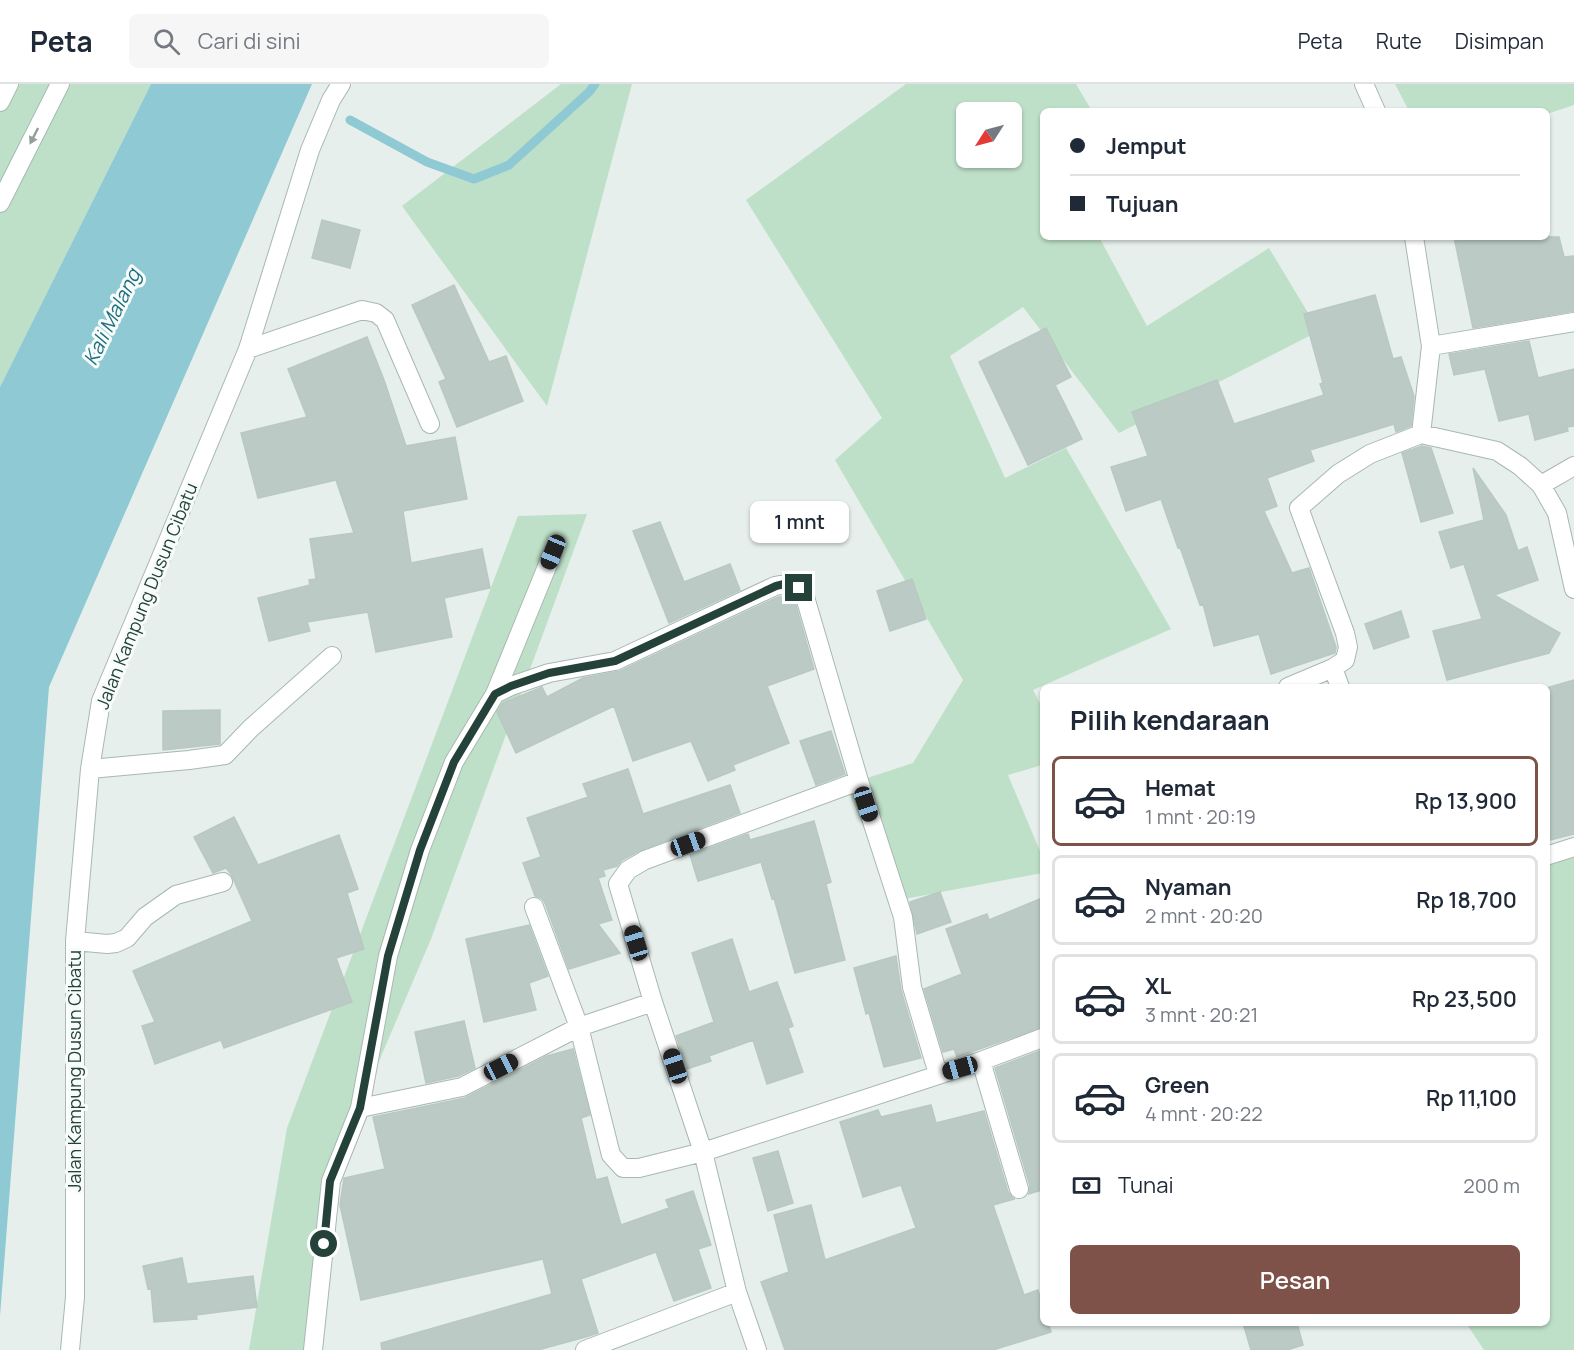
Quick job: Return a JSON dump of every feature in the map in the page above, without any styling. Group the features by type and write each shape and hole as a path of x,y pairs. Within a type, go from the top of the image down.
{"street":[{"path":"0,102 9,84"},
{"path":"0,203 60,84"},
{"name":"Jalan Kampung Dusun Cibatu","path":"70,1350 75,1297 75,941 90,769 101,701 248,349 310,150 331,100 341,84"},
{"path":"1370,86 1375,108"},
{"path":"1414,240 1431,346 1421,434"},
{"path":"248,349 362,310 376,313 385,320 430,424"},
{"path":"1431,346 1574,322"},
{"path":"1295,684 1333,668 1345,660 1348,647 1345,633 1299,508 1338,474 1370,454 1421,434 1497,451 1520,466 1541,485 1557,513 1574,589"},
{"path":"1541,485 1574,466"},
{"path":"314,1350 330,1181 360,1108 388,956 420,850 454,762 495,694 553,552"},
{"path":"495,694 549,673 615,661 776,586 788,583 799,588 805,597 859,781 903,917 912,987 938,1074"},
{"path":"90,769 225,755 251,728 332,656"},
{"path":"1333,668 1339,684"},
{"path":"757,1350 737,1292 703,1152 653,1002 618,884 628,870 645,860 859,781"},
{"path":"1550,855 1574,847"},
{"path":"75,941 116,943 127,938 145,917 176,895 223,882"},
{"path":"534,907 579,1027 611,1155 623,1168 639,1168 703,1152 981,1061 1040,1039"},
{"path":"360,1108 462,1087 579,1027 653,1002"},
{"path":"981,1061 1019,1189"},
{"path":"585,1350 737,1292"}],"green space":[{"path":"10,84 151,84 0,387 0,104"},
{"path":"561,84 632,84 547,406 402,206"},
{"path":"906,84 1076,84 1090,108 1040,108 1040,240 1101,240 1147,326 1269,248 1319,331 1119,433 1023,307 950,356 1005,478 1066,448 1171,629 1047,684 1040,684 1040,687 1033,690 1040,703 1040,766 1008,775 1040,851 1040,873 894,901 846,785 913,763 963,680 835,460 882,418 746,200"},
{"path":"1395,84 1574,84 1574,105 1550,113 1550,108 1407,108"},
{"path":"587,514 431,939 326,1186 316,1350 249,1350 287,1128 518,516"},
{"path":"1574,850 1574,1350 1484,1350 1468,1326 1550,1326 1550,858"}],"water":[{"name":"Kali Malang","path":"151,84 312,84 49,687 0,1316 0,387"}],"building":[{"path":"322,220 360,230 350,268 312,258"},
{"path":"1550,237 1559,237 1564,257 1574,256 1574,311 1473,328 1455,240 1550,240"},
{"path":"454,285 489,362 506,356 523,401 457,427 439,382 446,379 412,305"},
{"path":"1375,295 1393,359 1401,357 1414,396 1411,426 1396,432 1394,424 1310,450 1314,461 1267,478 1277,506 1264,511 1292,573 1309,568 1336,647 1335,653 1271,674 1259,634 1214,646 1203,604 1200,605 1161,499 1126,511 1111,467 1148,456 1132,412 1217,380 1234,424 1324,395 1320,384 1323,383 1304,314"},
{"path":"1046,328 1071,377 1055,385 1082,439 1028,465 979,362"},
{"path":"367,337 406,446 455,437 467,499 403,511 411,563 482,549 490,588 444,598 452,637 376,652 368,612 307,622 310,631 269,641 258,598 310,585 309,580 316,579 310,539 354,533 336,480 258,498 241,433 307,417 288,369"},
{"path":"1529,341 1538,378 1574,369 1574,426 1567,427 1568,431 1535,440 1529,414 1499,421 1485,369 1454,375 1449,354"},
{"path":"1422,446 1431,448 1453,513 1421,522 1402,453"},
{"path":"1473,468 1506,515 1518,551 1527,547 1538,580 1494,595 1560,633 1549,653 1447,680 1433,631 1482,619 1464,564 1451,568 1439,532 1484,520"},
{"path":"660,522 684,582 730,564 740,590 669,623 633,531"},
{"path":"912,579 926,619 890,631 877,591"},
{"path":"778,597 788,597 795,602 814,669 767,686 789,743 733,765 735,770 708,781 691,741 633,761 614,706 516,753 497,712 503,703 542,687 547,697 583,678 620,671"},
{"path":"1401,611 1409,637 1374,649 1365,624"},
{"path":"1574,680 1574,834 1550,840 1550,687"},
{"path":"220,710 220,744 163,750 163,711"},
{"path":"831,731 845,774 816,785 800,741"},
{"path":"628,769 643,814 730,785 740,813 641,850 622,860 617,866 603,870 605,876 598,878 612,920 598,924 620,953 569,969 545,903 541,898 535,896 523,863 541,857 527,818 588,797 583,784"},
{"path":"234,817 258,865 339,835 358,889 347,893 364,949 336,958 352,1002 224,1048 221,1040 155,1064 142,1026 155,1022 133,971 252,921 231,874 226,868 213,873 194,837"},
{"path":"814,821 831,882 826,884 845,960 795,973 774,898 772,899 761,862 698,881 690,855 748,834 750,840"},
{"path":"940,892 951,922 917,934 910,902"},
{"path":"1040,899 1040,1028 957,1057 954,1049 943,1052 924,989 962,974 946,929 987,914 989,920"},
{"path":"529,925 548,976 529,983 536,1010 484,1022 466,939"},
{"path":"732,939 749,992 777,982 793,1026 788,1028 803,1072 767,1084 753,1040 709,1056 711,1061 687,1069 676,1036 714,1022 692,953"},
{"path":"896,956 901,990 921,1058 884,1067 869,1013 866,1014 854,968"},
{"path":"464,1021 475,1068 458,1076 426,1083 415,1032"},
{"path":"573,1049 590,1115 581,1118 596,1180 607,1177 621,1225 669,1208 666,1200 693,1191 711,1245 698,1249 711,1288 674,1301 656,1252 581,1279 598,1333 538,1350 382,1350 381,1343 552,1294 543,1259 361,1300 340,1205 344,1178 385,1169 373,1117 465,1098 547,1056"},
{"path":"1040,1051 1040,1191 1029,1194 1030,1186 995,1068"},
{"path":"931,1105 936,1123 984,1111 1008,1192 1014,1199 993,1205 1024,1295 1038,1290 1040,1326 1049,1326 1051,1332 993,1350 785,1350 761,1282 789,1272 774,1215 811,1205 825,1260 916,1228 901,1185 863,1197 840,1122 878,1110 881,1117"},
{"path":"778,1151 793,1203 768,1211 753,1158"},
{"path":"182,1258 187,1284 253,1276 257,1307 196,1315 197,1319 154,1322 151,1288 148,1289 143,1266"},
{"path":"1244,1326 1298,1326 1303,1345 1287,1350 1251,1350"}],"waterway":[{"path":"350,120 427,162 474,179 509,165 595,84"}],"route":[{"path":"324,1244 330,1181 360,1108 388,956 420,850 454,762 495,694 549,673 615,661 776,586 788,583 799,588"}]}
